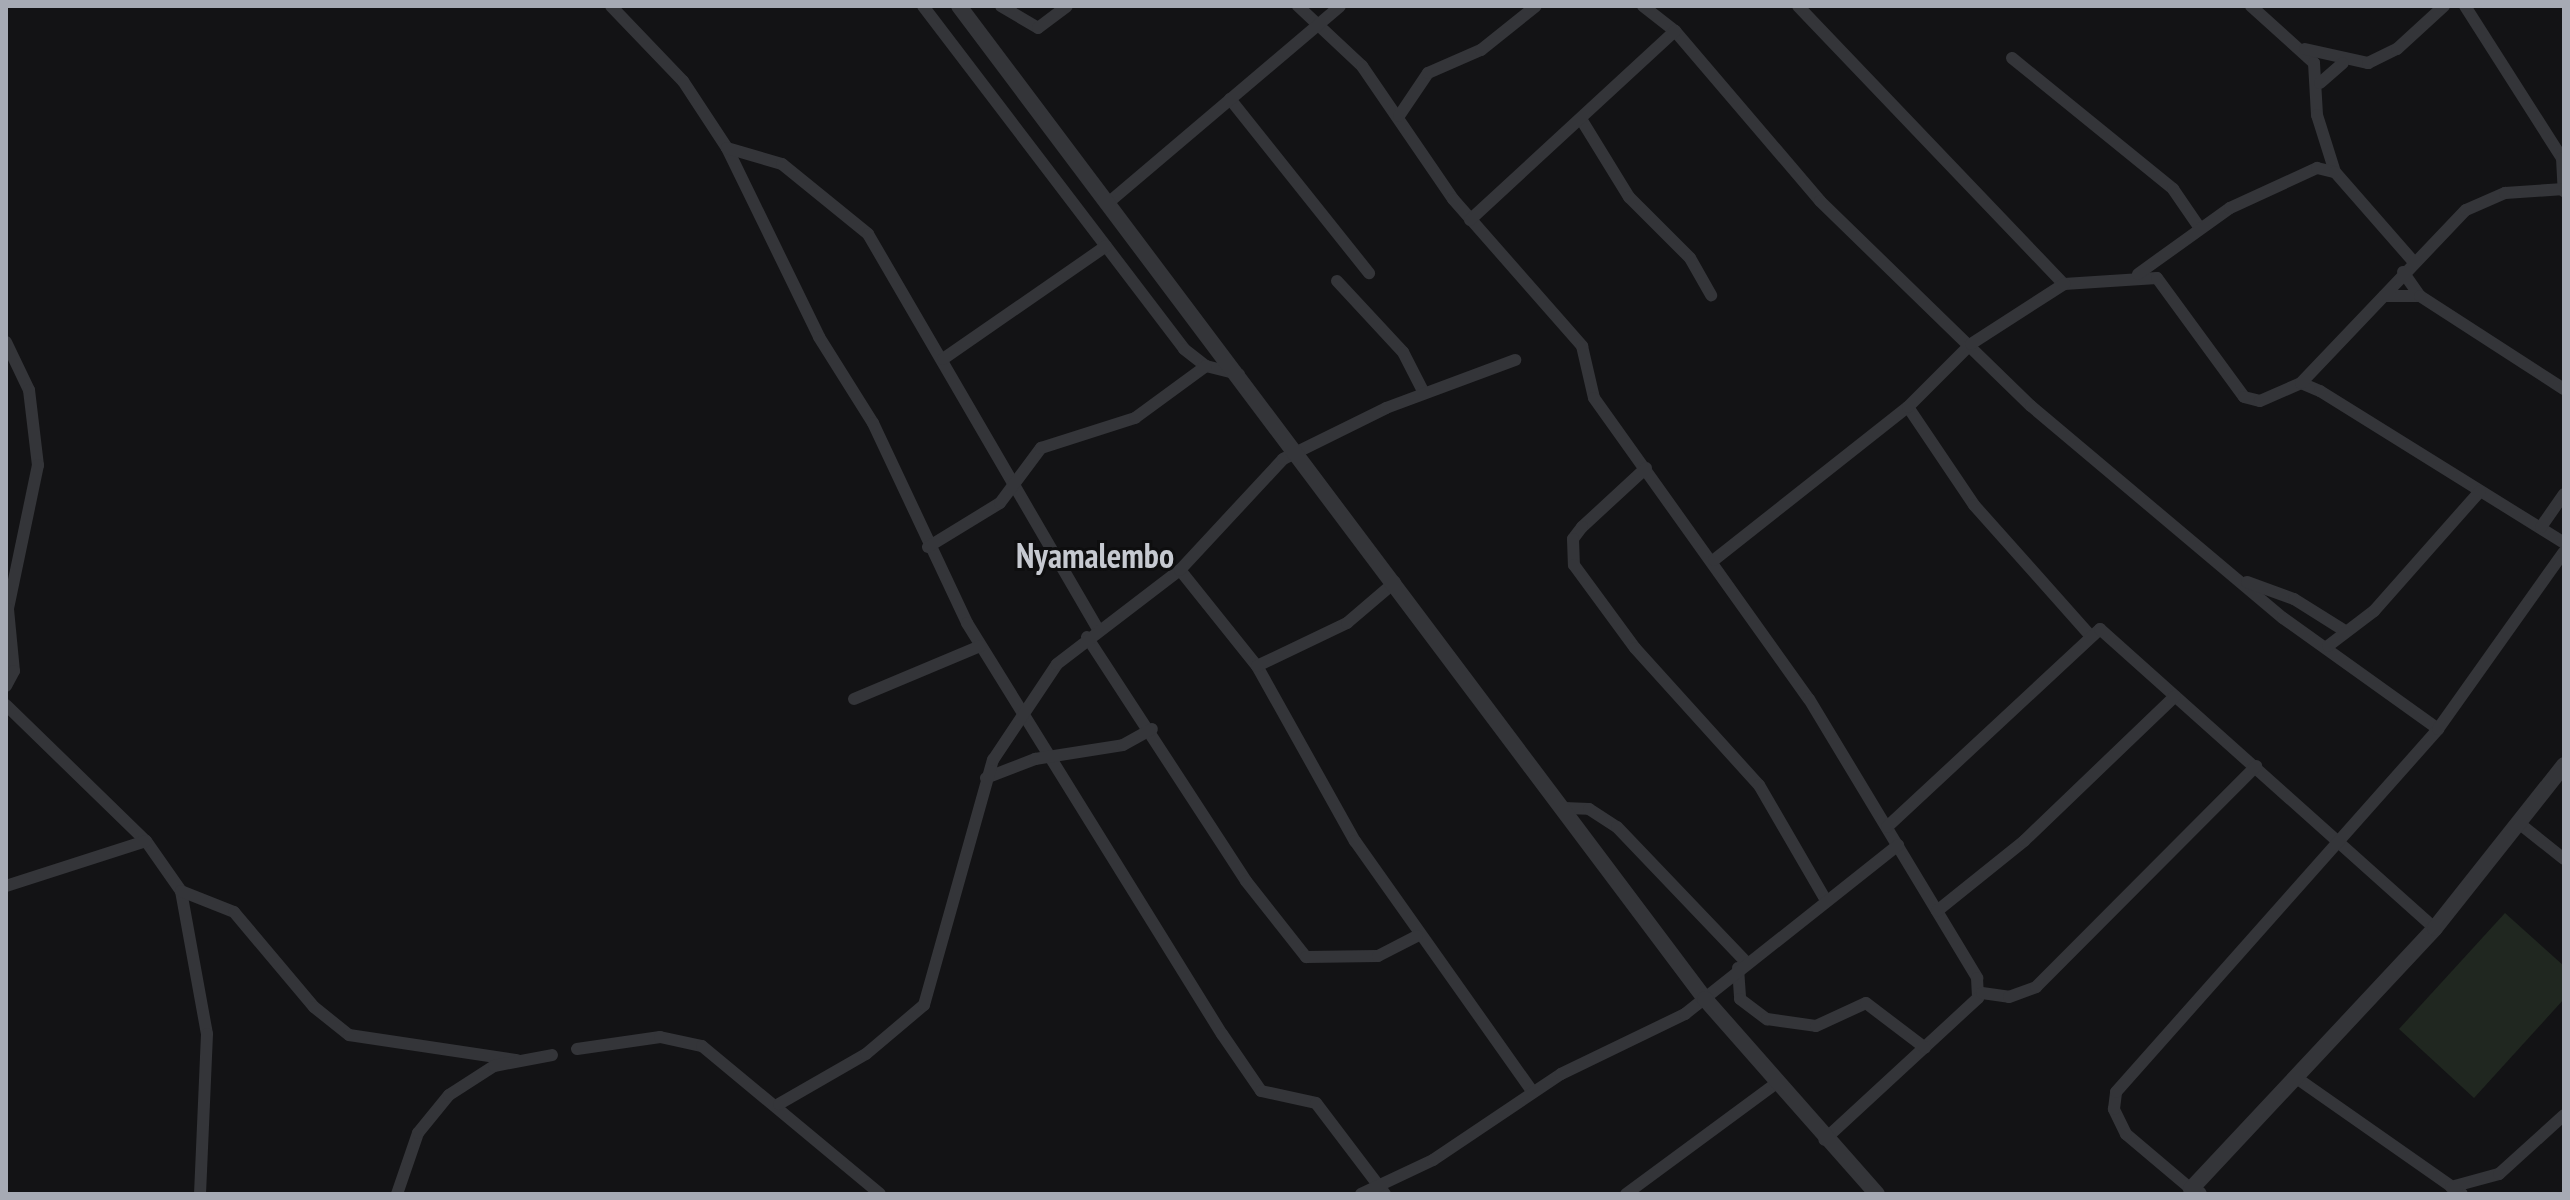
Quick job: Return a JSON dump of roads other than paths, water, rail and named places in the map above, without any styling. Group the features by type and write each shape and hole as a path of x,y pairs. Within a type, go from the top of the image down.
{"street":[{"path":"611,6 677,74 727,148 819,337 873,423 928,547 980,646 1053,756 1255,1084 1270,1096 1316,1103 1382,1190"},
{"path":"923,6 1174,336 1206,366 1239,374"},
{"path":"959,6 1298,450 1705,999 1824,1140 1877,1194"},
{"path":"1001,6 1038,28 1067,6"},
{"path":"1298,6 1319,22 1399,116 1470,220 1573,333 1594,398 1714,560 1887,827 1982,993"},
{"path":"1108,203 1340,6"},
{"path":"1399,116 1428,73 1481,50 1536,6"},
{"path":"1643,6 1675,31 1820,201 2145,507 2438,729"},
{"path":"1798,6 2064,284 2092,288 2138,274 2199,227 2304,170 2335,172"},
{"path":"2251,6 2303,48 2343,63"},
{"path":"2320,83 2343,63 2386,55 2444,6"},
{"path":"2138,274 2168,288 2244,397 2260,401 2301,383 2413,261 2481,200 2564,190 2563,156 2465,6"},
{"path":"1470,220 1675,31"},
{"path":"2303,48 2320,83 2317,115 2335,172 2413,261"},
{"path":"2012,58 2173,189 2199,227"},
{"path":"1230,99 1369,273"},
{"path":"1581,119 1629,197 1690,258 1711,295"},
{"path":"727,148 769,157 855,218 943,359 1093,633 1238,869 1306,957 1378,956 1417,936"},
{"path":"943,359 1106,246"},
{"path":"2403,272 2420,296 2564,389"},
{"path":"1337,281 1403,352 1424,393"},
{"path":"1714,560 1908,407 1971,344 2064,284"},
{"path":"2384,296 2420,296"},
{"path":"6,342 29,390 38,465 8,609 14,671 6,686"},
{"path":"779,1104 866,1054 924,1005 986,778 1022,708 1093,633 1180,570 1298,450 1424,393 1515,360"},
{"path":"928,547 988,513 1041,448 1156,407 1206,366"},
{"path":"2301,383 2564,543"},
{"path":"1908,407 1974,505 2089,634 2111,635 2175,696 2343,840 2435,928"},
{"path":"1646,468 1573,539 1574,565 1635,648 1759,785 1824,897"},
{"path":"2328,646 2374,611 2480,491"},
{"path":"2541,527 2564,494"},
{"path":"2564,552 2438,729 2343,840 2116,1092 2114,1109 2126,1134 2195,1191 2435,928 2564,765"},
{"path":"1180,570 1257,666 1417,936 1532,1091"},
{"path":"2244,581 2294,599 2345,631"},
{"path":"1257,666 1347,623 1395,582"},
{"path":"1887,827 2089,634"},
{"path":"854,699 980,646"},
{"path":"1937,911 2024,841 2175,696"},
{"path":"6,705 146,841 181,891 207,1034 200,1194"},
{"path":"986,778 1053,756 1123,745 1152,729"},
{"path":"1982,993 2009,997 2036,987 2256,766"},
{"path":"1564,808 1589,809 1617,827 1741,964 1740,999 1767,1019 1816,1026 1866,1003 1925,1048"},
{"path":"2520,824 2564,859"},
{"path":"6,886 146,841"},
{"path":"1361,1194 1382,1190 1433,1160 1532,1091 1705,999 1741,964 1824,897 1898,845"},
{"path":"181,891 234,912 314,1007 349,1035 517,1060"},
{"path":"1824,1140 1982,993"},
{"path":"577,1049 680,1040 724,1056 779,1104 860,1189 880,1194"},
{"path":"397,1194 432,1111 477,1076 517,1060 552,1055"},
{"path":"2298,1079 2457,1190 2499,1174 2564,1115"},
{"path":"1626,1194 1775,1084"}],"district":[{"name":"Nyamalembo","path":"1095,556"}]}
